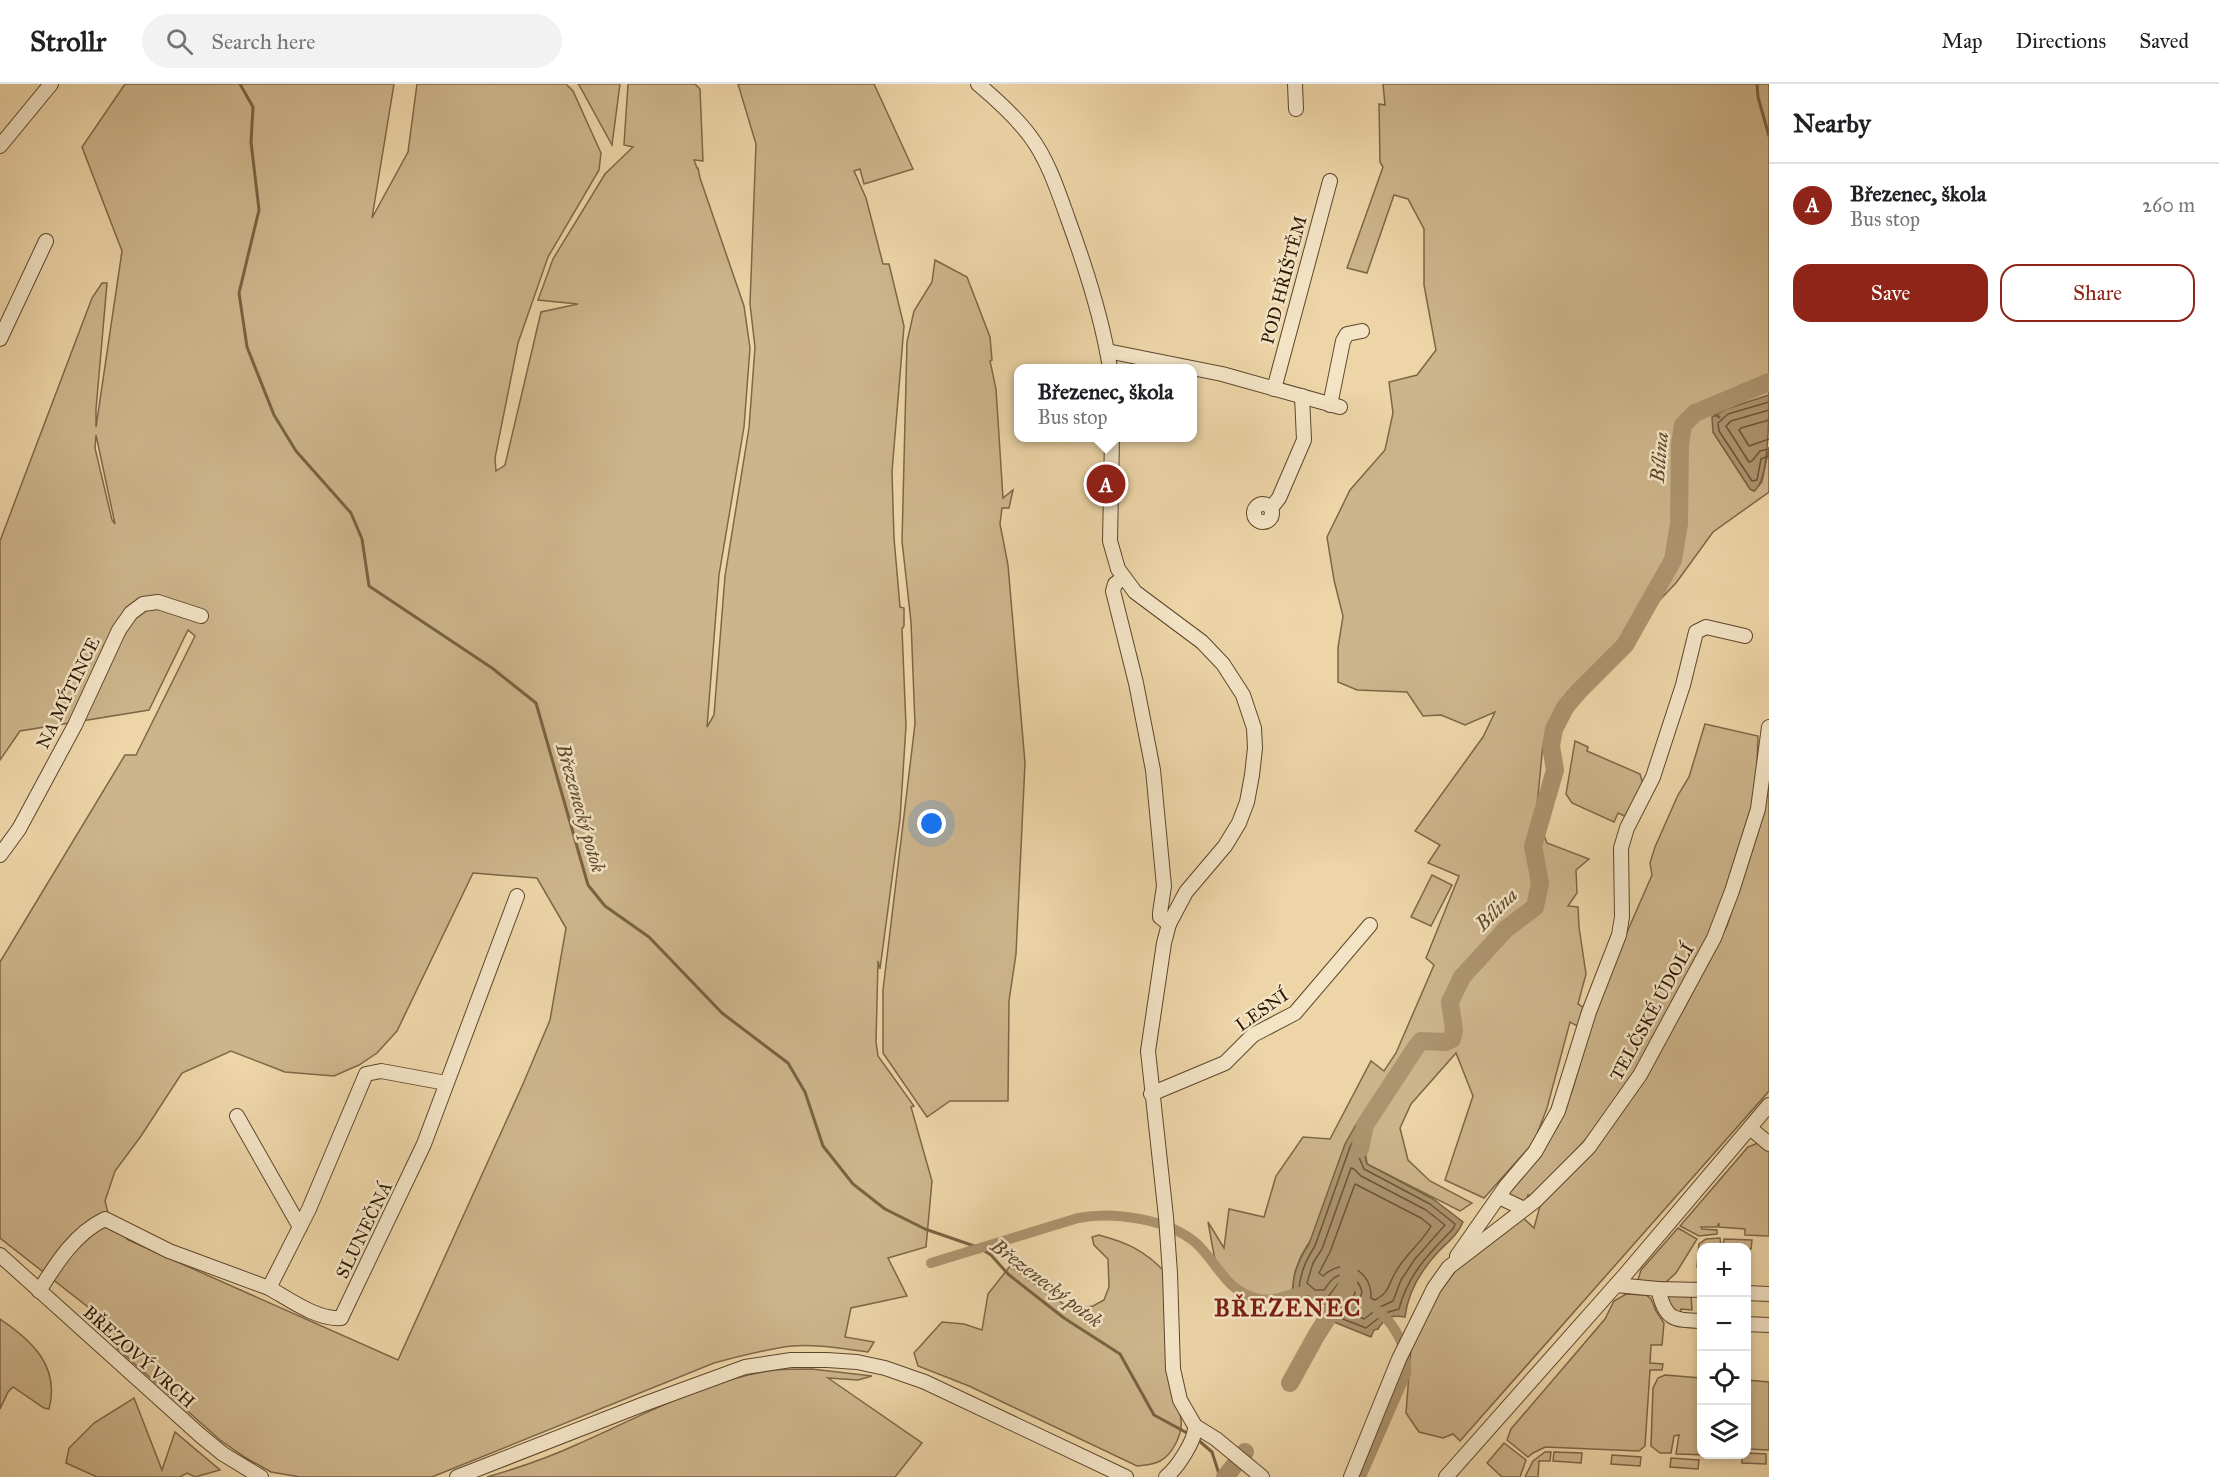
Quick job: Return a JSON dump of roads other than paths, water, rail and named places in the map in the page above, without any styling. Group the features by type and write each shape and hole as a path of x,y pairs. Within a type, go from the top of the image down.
{"street":[{"path":"0,146 51,84"},
{"path":"978,84 1013,116 1031,137 1055,182 1095,295 1109,364"},
{"path":"1295,84 1296,109"},
{"name":"POD HŘIŠTĚM","path":"1274,389 1330,181"},
{"path":"0,339 46,241"},
{"path":"1197,369 1335,406 1342,341 1347,334 1362,331"},
{"path":"1107,351 1173,364"},
{"path":"1271,508 1279,498 1304,440 1302,396"},
{"path":"1112,442 1110,541 1114,560 1123,578 1135,592 1202,642 1223,664 1244,695 1254,728 1255,748 1252,775 1247,802 1239,823 1225,846 1186,892 1169,924 1149,1038 1151,1094 1166,1217 1173,1369 1180,1400 1194,1433 1241,1459 1262,1477"},
{"path":"1123,578 1115,584 1113,591 1136,683 1153,770 1164,886 1160,917 1169,924"},
{"name":"NA MÝTINCE","path":"0,855 18,829 75,725 119,630 131,613 143,604 158,602 201,616"},
{"path":"1449,1267 1499,1197 1535,1152 1558,1112 1589,1012 1619,935 1622,918 1621,848 1627,828 1653,777 1683,685 1696,632 1706,627 1745,636"},
{"name":"TELČSKÉ ÚDOLÍ","path":"1351,1477 1407,1341 1434,1288 1449,1267 1524,1209 1589,1147 1640,1076 1714,938 1732,891 1758,809 1769,727"},
{"name":"SLUNEČNÁ","path":"39,1291 62,1255 94,1224 105,1219 169,1251 269,1288 315,1313 335,1319 341,1318 424,1144 517,896"},
{"name":"LESNÍ","path":"1151,1094 1225,1064 1253,1035 1295,1012 1370,925"},
{"path":"269,1288 300,1227 366,1074 381,1071 446,1083"},
{"path":"1446,1477 1616,1285 1769,1105"},
{"path":"237,1116 300,1227"},
{"path":"1750,1128 1769,1144"},
{"path":"1499,1197 1524,1209"},
{"name":"BŘEZOVÝ VRCH","path":"0,1255 201,1437 240,1466 261,1477"},
{"path":"1616,1285 1659,1290 1697,1290"},
{"path":"1659,1290 1665,1312 1672,1318 1697,1321"},
{"path":"1751,1293 1769,1294"},
{"path":"1751,1324 1769,1325"},
{"path":"457,1477 745,1367 791,1360 857,1362 885,1368 925,1382 1126,1477"},
{"path":"1166,1477 1178,1464 1194,1433"}],"water":[{"path":"1769,395 1763,475 1754,491 1750,489 1713,432 1712,417 1726,409"},
{"path":"1357,1123 1371,1130 1365,1155 1367,1164 1433,1199 1463,1222 1456,1234 1422,1273 1409,1298 1405,1317 1396,1316 1386,1319 1378,1329 1374,1330 1371,1337 1334,1322 1349,1293 1343,1288 1322,1317 1326,1305 1320,1303 1315,1313 1309,1311 1303,1298 1294,1295 1293,1288 1296,1268 1309,1244 1345,1144"}],"waterway":[{"name":"Březenecký potok","path":"240,84 253,107 251,142 259,210 239,293 247,347 274,415 296,451 351,513 362,539 369,586 492,668 536,703 588,885 605,906 649,937 722,1013 788,1063 805,1092 823,1146 853,1184 885,1209 925,1229 980,1248 991,1255 1008,1274 1064,1318 1120,1354 1154,1415 1189,1434"},
{"path":"1757,84 1758,97 1769,136"},
{"name":"Bílina","path":"1360,1149 1365,1125 1421,1041 1446,1042 1452,1039 1454,1030 1450,1002 1462,977 1506,929 1535,907 1540,883 1533,846 1555,770 1551,746 1554,729 1566,706 1625,645 1673,560 1679,524 1680,444 1683,425 1695,413 1769,382"},
{"path":"1705,409 1719,417"},
{"path":"931,1263 1078,1218 1123,1217 1156,1223 1184,1235 1204,1251 1231,1284 1248,1296 1266,1300 1305,1291"},
{"name":"Bílina","path":"1290,1383 1348,1285 1349,1266"},
{"path":"1361,1477 1406,1374 1405,1356 1400,1339 1390,1323 1377,1310"},
{"name":"Březenecký potok","path":"1197,1439 1212,1452 1220,1477"},
{"name":"Bílina","path":"1225,1477 1245,1452"}],"place":[{"name":"Březenec, škola","path":"1106,484"}],"district":[{"name":"BŘEZENEC","path":"1288,1308"}]}
